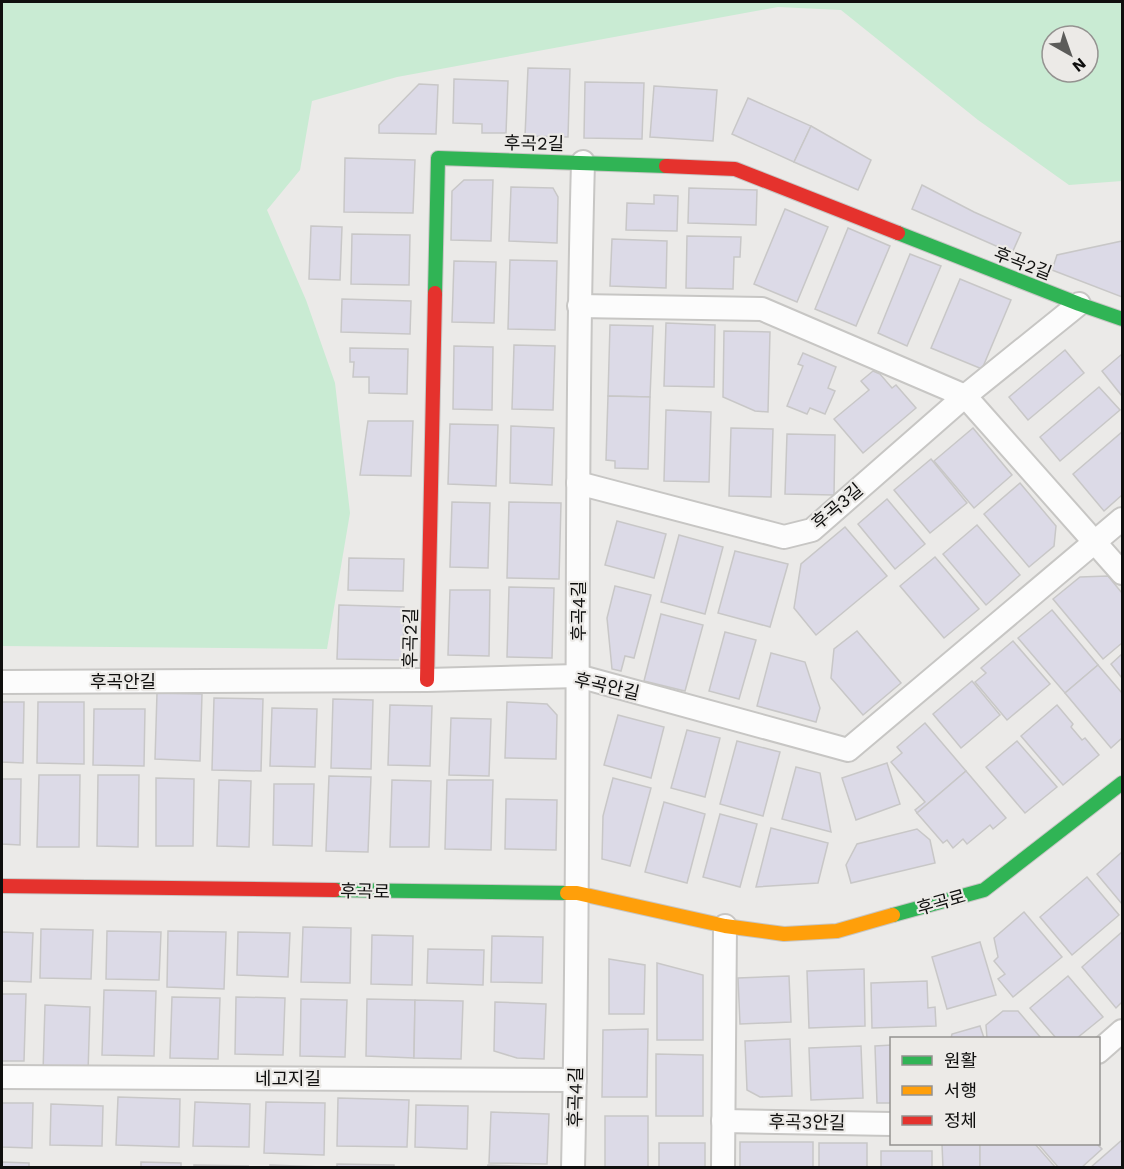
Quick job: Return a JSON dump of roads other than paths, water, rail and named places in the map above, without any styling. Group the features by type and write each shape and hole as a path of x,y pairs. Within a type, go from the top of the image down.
{"street":[{"name":"후곡2길","path":"427,680 438,158 735,169 1122,319"},
{"name":"후곡4길","path":"573,1167 577,893 579,306 583,162"},
{"name":"후곡3길","path":"578,483 784,537 812,530 965,396 1079,304"},
{"path":"579,306 762,309 965,396 1122,573"},
{"name":"후곡안길","path":"2,681 427,680 578,676 848,750 1122,519"},
{"name":"후곡로","path":"2,886 577,893 725,926 784,934 837,931 984,890 1122,783"},
{"path":"723,1167 725,926"},
{"path":"1100,1050 1122,1031"},
{"name":"네고지길","path":"2,1077 575,1080"},
{"name":"후곡3안길","path":"723,1121 890,1124"}]}
